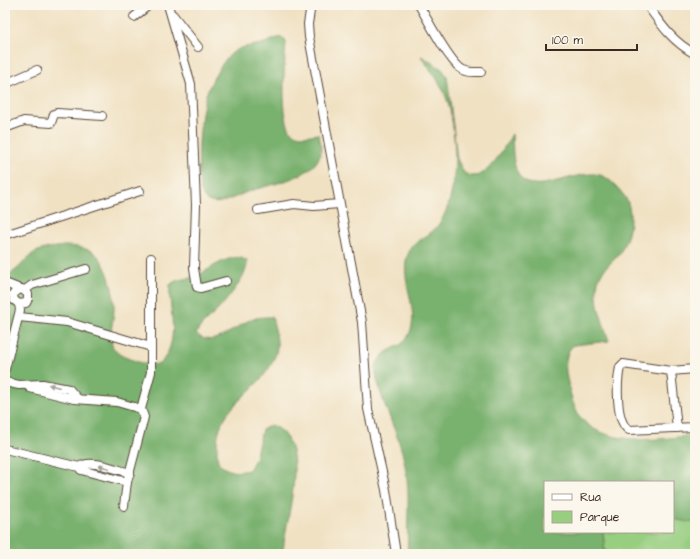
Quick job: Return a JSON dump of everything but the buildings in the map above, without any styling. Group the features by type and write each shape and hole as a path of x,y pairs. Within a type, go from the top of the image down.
{"street":[{"path":"134,17 149,5"},
{"path":"311,5 308,24 310,37 339,204 362,322 368,409 386,490 396,554"},
{"path":"419,5 452,59 460,68 468,72 481,72"},
{"path":"647,5 672,38 695,54"},
{"path":"169,8 198,47"},
{"path":"169,8 191,84 196,205 195,283 197,287 201,288 226,281"},
{"path":"5,84 37,70"},
{"path":"5,128 24,121 51,123 54,114 57,113 102,116"},
{"path":"5,235 140,191"},
{"path":"258,210 294,204 314,206 339,204"},
{"path":"124,506 127,482 144,416 141,409 151,372 151,258"},
{"path":"5,369 13,334 19,317 14,293 32,285 86,269"},
{"path":"5,283 28,294 28,299 24,304 5,297"},
{"path":"19,317 66,322 150,347"},
{"path":"5,343 9,336 13,334"},
{"path":"695,369 671,371 623,364 620,367 618,379 618,401 622,420 626,428 629,430 695,427"},
{"path":"671,371 677,428"},
{"path":"5,382 27,385 30,388 87,401 117,402 141,409"},
{"path":"5,448 80,467 81,470 127,482"},
{"path":"80,467 85,464 94,464 130,473"}],"green space":[{"path":"282,37 286,42 284,104 289,127 295,135 305,136 318,134 321,148 319,158 312,167 302,174 229,200 216,203 210,202 205,199 201,192 199,180 200,130 204,101 207,92 220,67 235,51"},
{"path":"421,56 442,69 447,76 457,159 464,173 473,176 485,172 496,160 512,134 515,165 518,174 524,181 533,184 543,184 590,174 600,175 611,181 625,197 630,210 628,234 618,255 599,277 597,287 597,301 609,341 574,345 568,352 567,356 567,379 578,414 587,425 600,432 615,437 632,439 682,437 695,434 695,523 674,519 674,481 544,481 544,533 603,533 605,554 408,554 407,476 402,453 377,381 375,368 382,356 404,342 411,329 413,320 406,271 408,253 416,243 435,229 439,224 446,212 451,196 455,162 453,126 446,97 435,76"},
{"path":"64,246 78,247 91,251 101,260 108,274 114,302 111,343 120,355 148,364 160,364 167,355 171,345 172,325 170,285 178,280 198,275 228,259 239,258 247,261 247,266 241,280 226,301 203,324 196,334 209,340 223,336 250,320 272,317 277,341 275,356 269,369 231,410 223,421 218,434 217,455 220,464 226,469 236,472 249,470 255,459 262,430 271,425 284,434 291,448 294,464 294,483 283,554 5,554 5,276 16,270 37,251"},
{"path":"674,519 695,523 695,554 605,554 603,533 674,533"}]}
